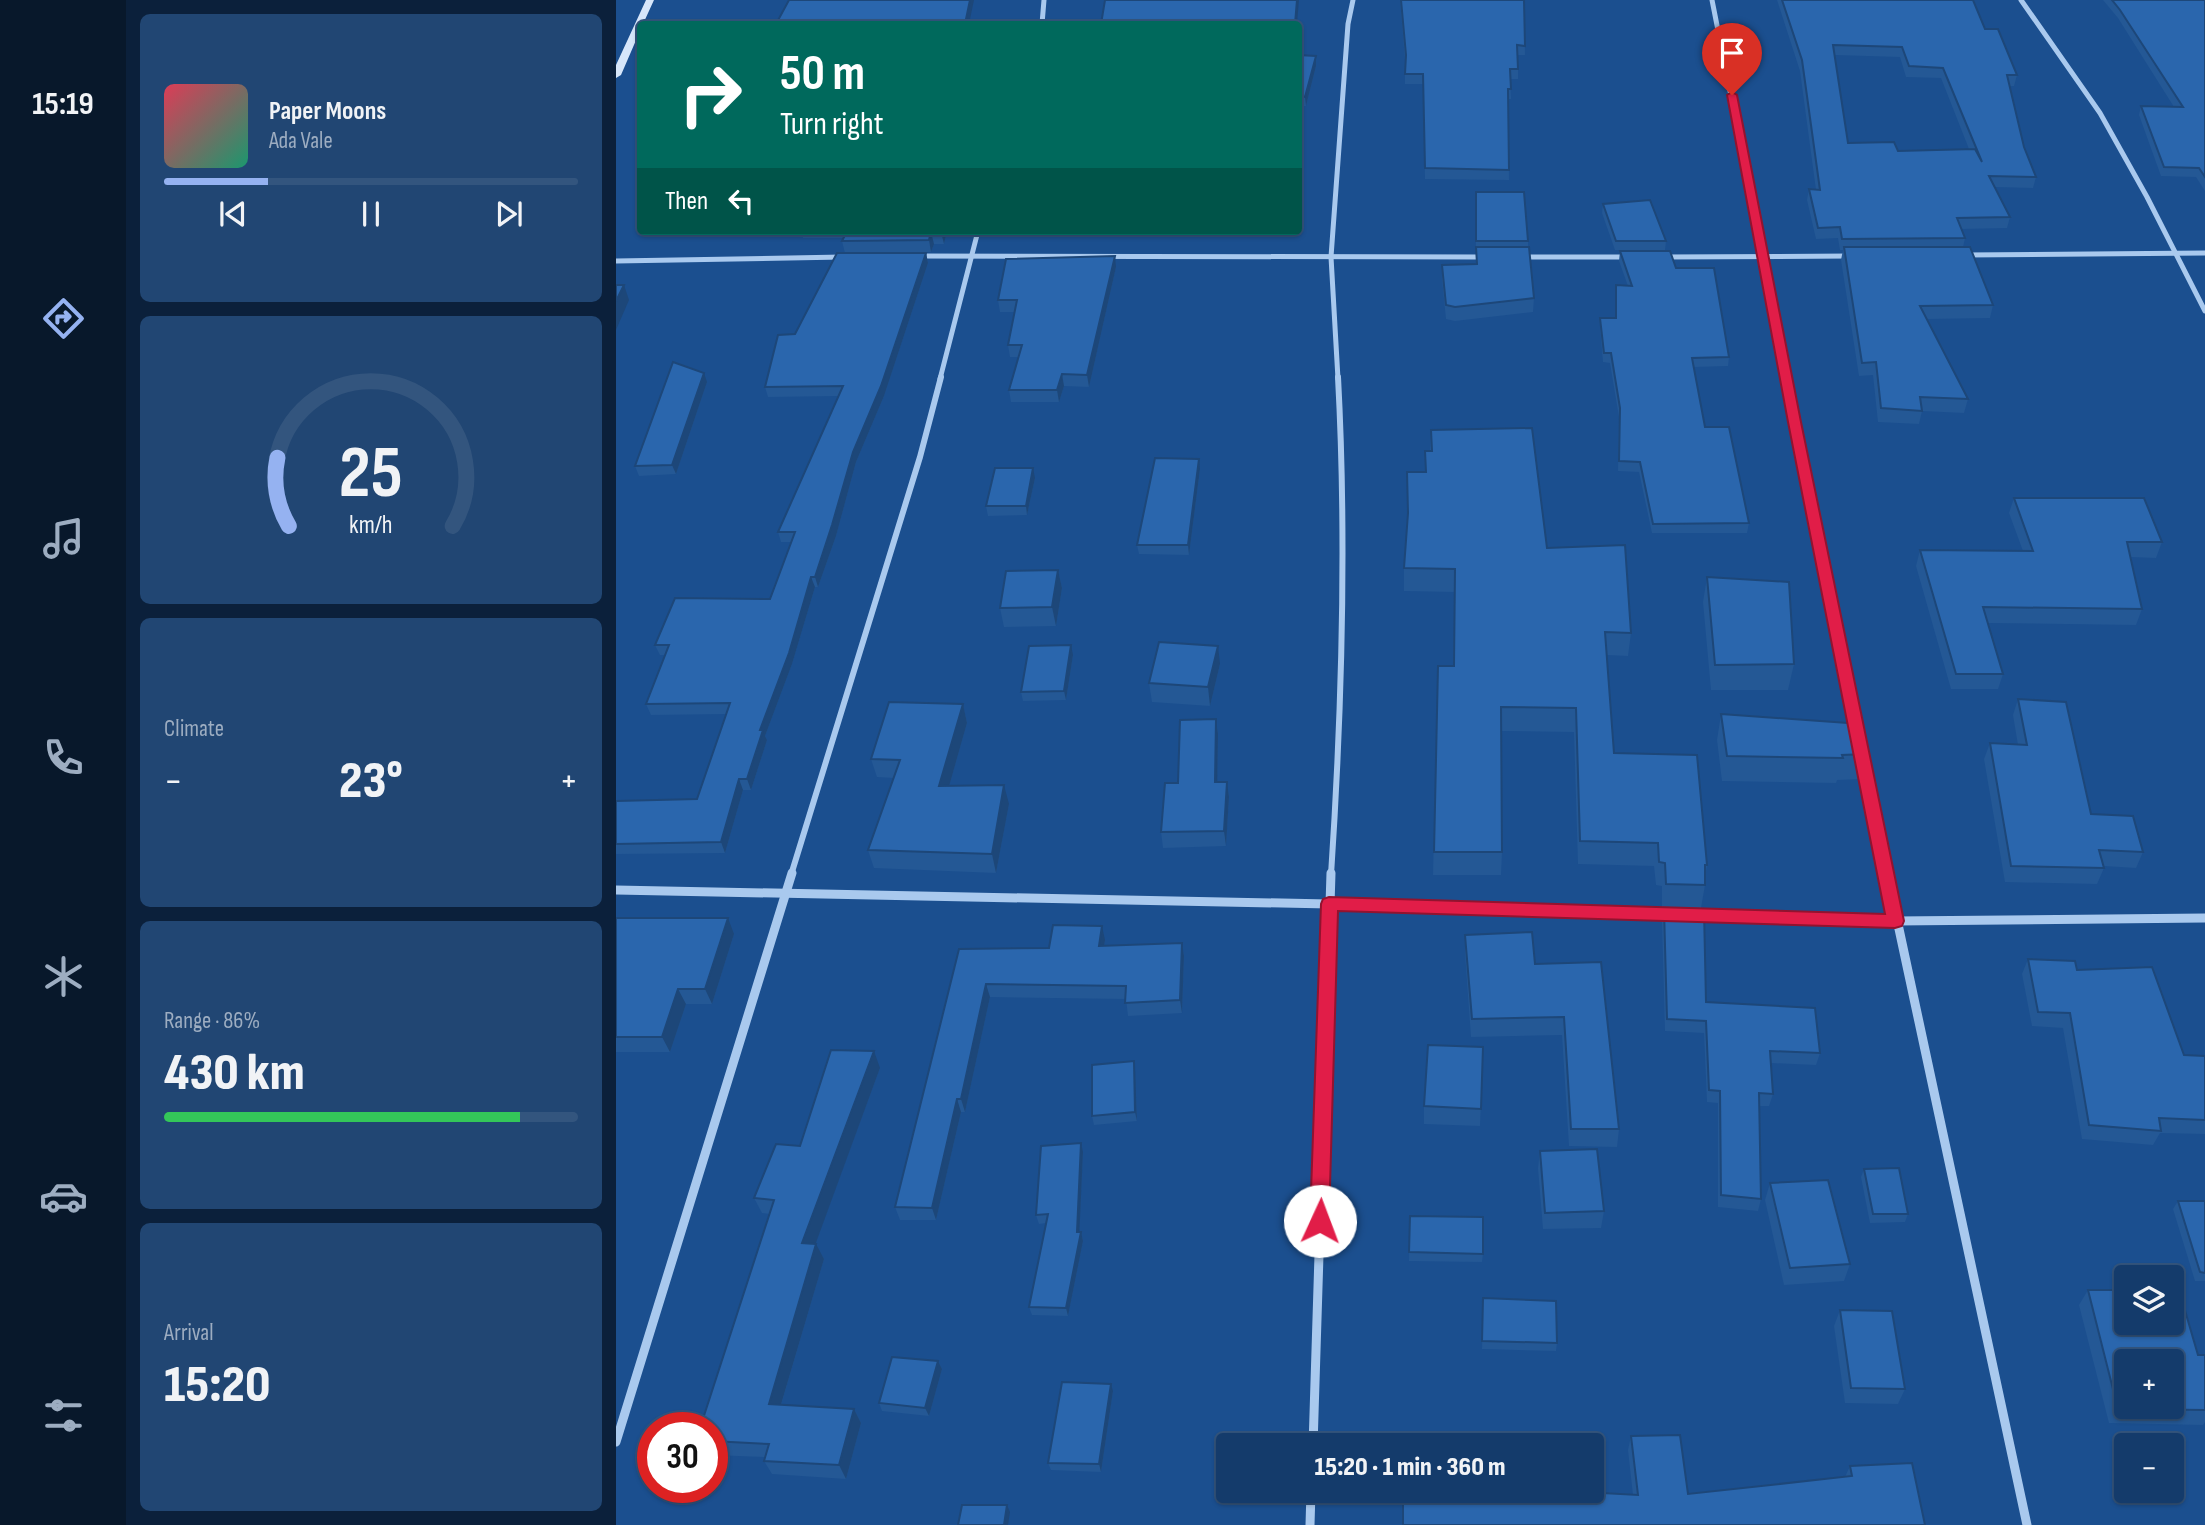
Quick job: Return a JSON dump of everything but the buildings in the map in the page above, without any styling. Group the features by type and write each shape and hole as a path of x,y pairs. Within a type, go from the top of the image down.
{"street":[{"path":"640,21 650,0"},
{"path":"1042,21 1044,0"},
{"path":"1312,1433 1329,904 1341,678 1341,436 1331,257 1348,24 1353,0"},
{"path":"1712,0 1895,921 2027,1525"},
{"path":"2021,0 2083,86 2177,253 2205,311"},
{"path":"616,75 637,29"},
{"path":"616,1442 920,457 977,235"},
{"path":"1957,255 2205,253"},
{"path":"915,256 1485,257"},
{"path":"1653,257 1861,256"},
{"path":"616,261 847,257"},
{"path":"1513,257 1639,257"},
{"path":"616,890 1329,904 1895,921 2205,918"},
{"path":"1310,1525 1311,1503"}],"route":[{"path":"1320,1221 1329,904 1895,921 1794,422 1765,257 1732,95"}]}
